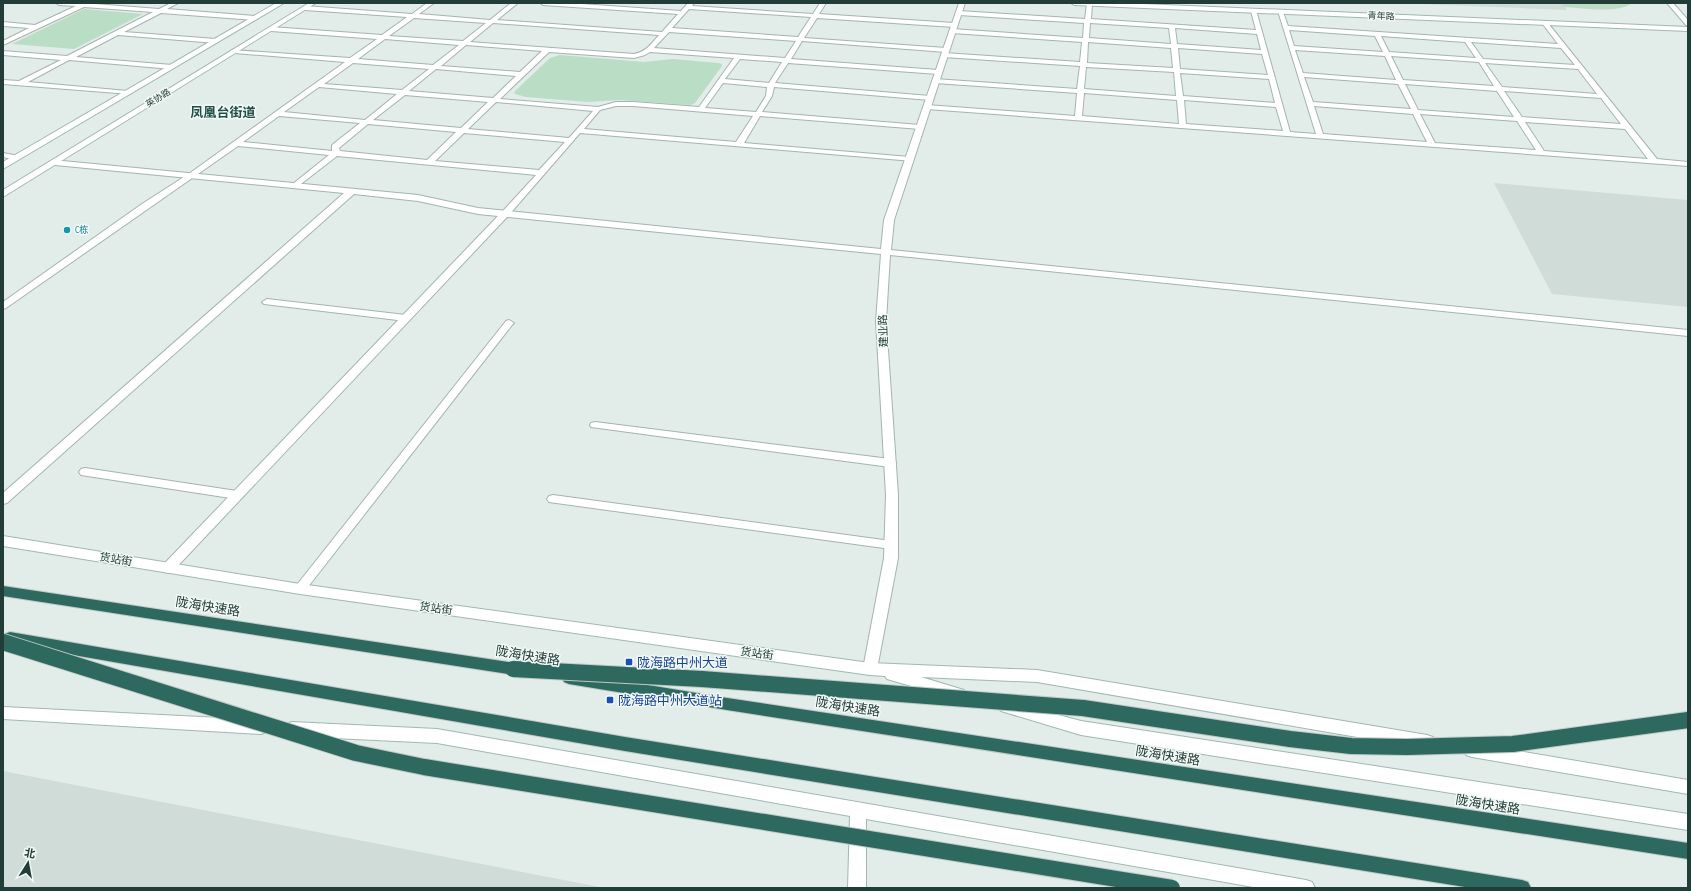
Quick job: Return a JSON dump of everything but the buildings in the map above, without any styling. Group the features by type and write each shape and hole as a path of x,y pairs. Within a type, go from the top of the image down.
{"highway":[{"name":"陇海快速路","path":"3,591 513,669 727,704 1688,851"},
{"path":"3,637 633,745 1522,888"},
{"path":"3,642 364,755 424,767 1172,888"},
{"path":"513,669 702,679 1083,708 1290,739 1351,746 1407,747 1513,744 1688,720"},
{"path":"1104,876 1134,888"}],"street":[{"name":"英协路","path":"3,166 281,3"},
{"name":"英协路","path":"3,194 313,3"},
{"name":"青年路","path":"1074,3 1688,29"},
{"name":"青年路","path":"1197,3 1688,24"},
{"path":"1670,3 1688,24"},
{"name":"建业路","path":"870,669 892,558 890,463 881,321 889,220 961,8"},
{"path":"3,155 16,158"},
{"path":"55,162 418,198 478,211 505,214 1688,333"},
{"path":"3,500 352,191"},
{"path":"168,568 505,214"},
{"name":"货站街","path":"3,541 300,589 870,669"},
{"path":"870,669 1037,676 1350,728 1688,787"},
{"path":"870,669 1081,728 1688,822"},
{"path":"3,713 437,736 1306,888"},
{"path":"857,888 858,810"}],"lane":[{"path":"58,3 256,18"},
{"path":"19,84 175,3"},
{"path":"3,306 145,206 237,144 345,66 349,61 382,37 431,3"},
{"path":"336,153 336,147 515,3"},
{"path":"543,3 683,13"},
{"path":"739,144 769,96 771,85 823,3"},
{"path":"3,43 85,4"},
{"path":"1078,118 1089,4"},
{"path":"271,29 622,56 643,54 650,50 690,5 1086,40 1265,52"},
{"path":"305,8 492,22 800,39 1084,64 1272,77"},
{"path":"961,8 1088,21 1260,32"},
{"path":"1254,11 1287,134"},
{"path":"1280,12 1320,136"},
{"path":"1545,23 1654,161"},
{"path":"3,24 36,27"},
{"path":"1172,26 1183,126"},
{"path":"1285,28 1563,46"},
{"path":"116,33 216,41"},
{"path":"1377,34 1432,145"},
{"path":"1467,40 1542,153"},
{"path":"1292,48 1580,67"},
{"path":"429,162 489,106 492,100 547,50"},
{"path":"650,50 787,61 1081,91 1280,105"},
{"path":"234,51 520,74"},
{"path":"3,53 172,67"},
{"path":"701,109 738,57"},
{"path":"1300,75 1602,96"},
{"path":"3,82 128,93"},
{"path":"720,82 771,85 1078,118 1688,164"},
{"path":"316,86 598,109 616,104 758,113 920,127"},
{"path":"1310,104 1627,127"},
{"path":"505,214 598,109"},
{"path":"277,114 571,140"},
{"path":"579,130 910,159"},
{"path":"237,144 542,173"},
{"path":"297,185 336,153"},
{"path":"267,302 406,318"},
{"path":"300,589 509,322"},
{"path":"595,425 890,463"},
{"path":"85,472 237,495"},
{"path":"553,498 891,545"}],"shaded area":[{"path":"1395,3 1562,3 1567,10"},
{"path":"1494,183 1688,200 1688,307 1552,294"},
{"path":"3,771 605,888 3,888"}],"green space":[{"path":"1562,3 1632,3 1618,8 1600,10 1564,7"},
{"path":"84,9 143,14 74,49 12,44"},
{"path":"560,55 644,62 673,59 718,63 722,64 722,66 695,103 690,105 620,100 588,102 526,97 515,94 514,92 550,58"}],"place":[{"name":"C栋","path":"67,230"},
{"name":"陇海路中州大道","path":"629,662"},
{"name":"陇海路中州大道站","path":"610,700"}],"district":[{"name":"凤凰台街道","path":"223,112"}]}
